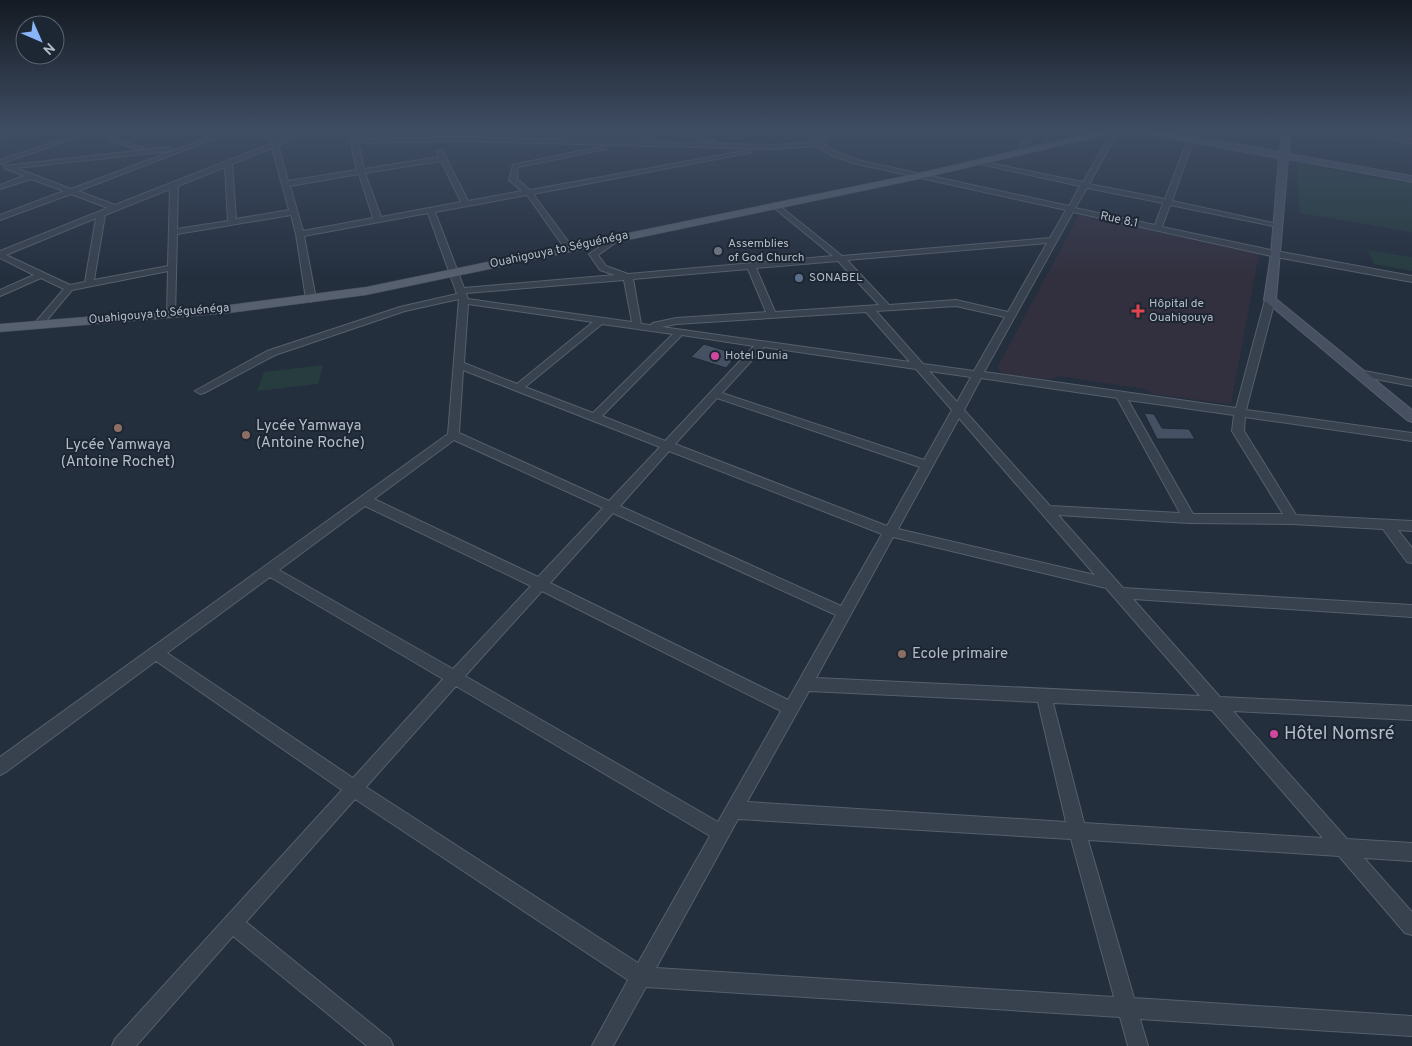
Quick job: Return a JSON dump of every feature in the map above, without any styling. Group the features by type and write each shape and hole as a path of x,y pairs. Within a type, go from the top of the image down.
{"main road":[{"name":"Ouahigouya to Séguénéga","path":"0,328 172,314 366,291 900,180"},
{"path":"1282,180 1270,300 1412,417"}],"street":[{"path":"0,187 20,180"},
{"path":"40,180 114,208"},
{"path":"0,218 102,180"},
{"path":"0,255 185,180"},
{"path":"229,180 232,222"},
{"path":"285,180 300,234 311,299"},
{"path":"286,184 310,180"},
{"path":"364,180 378,220"},
{"path":"454,180 466,204"},
{"path":"513,180 529,194 569,248"},
{"path":"300,234 603,180"},
{"name":"Rue 8.1","path":"936,180 1276,254 1412,279"},
{"path":"1065,180 1278,225"},
{"path":"602,1046 979,375 1010,316 1088,180"},
{"path":"1158,228 1176,180"},
{"path":"172,314 174,184"},
{"path":"776,205 840,258 887,308"},
{"path":"0,767 453,434 463,296 432,211"},
{"path":"174,232 294,212"},
{"path":"89,284 101,214"},
{"path":"616,238 594,254 603,268 628,277"},
{"path":"200,391 272,353 403,308 463,296 628,277 1053,240"},
{"path":"0,255 69,288 172,268"},
{"path":"751,266 772,316"},
{"path":"0,292 40,275"},
{"path":"628,277 641,326"},
{"path":"38,325 69,288"},
{"path":"463,296 600,321 1412,437"},
{"path":"1270,300 1240,413 1238,431 1292,519"},
{"path":"641,326 676,321 956,303 1010,316"},
{"path":"869,309 1412,926"},
{"path":"519,387 600,321"},
{"path":"595,416 680,332"},
{"path":"122,1046 454,678 761,344"},
{"path":"459,365 668,444 890,532 1116,588 1412,611"},
{"path":"1359,373 1412,383"},
{"path":"715,394 928,465"},
{"path":"1121,396 1189,518"},
{"path":"453,434 844,613"},
{"path":"364,500 540,584 791,709"},
{"path":"1047,510 1189,518 1292,519 1412,526"},
{"path":"1387,525 1412,558"},
{"path":"268,570 721,833"},
{"path":"155,653 354,789 641,977 1412,1026"},
{"path":"805,684 1412,713"},
{"path":"1044,695 1078,831 1138,1046"},
{"path":"735,810 1412,852"},
{"path":"232,923 383,1046"}],"shaded area":[{"name":"Hôpital de Ouahigouya","path":"1079,215 1259,254 1231,404 1153,394 1145,389 1059,376 1048,380 1003,374 997,368"}],"green space":[{"path":"1297,180 1389,180 1412,183 1412,232 1300,213"},
{"path":"1368,250 1412,257 1412,271 1374,264"},
{"path":"323,365 318,384 257,391 264,372"}],"building":[{"name":"Hotel Dunia","path":"704,344 738,354 726,368 691,357"},
{"path":"1144,413 1154,414 1162,428 1189,429 1195,439 1157,439"}],"place":[{"name":"Assemblies of God Church","path":"718,251"},
{"name":"SONABEL","path":"799,278"},
{"name":"Hôpital de Ouahigouya","path":"1138,311"},
{"name":"Hotel Dunia","path":"715,356"},
{"name":"Lycée Yamwaya (Antoine Rochet)","path":"118,428"},
{"name":"Lycée Yamwaya (Antoine Roche)","path":"246,435"},
{"name":"Ecole primaire","path":"902,654"},
{"name":"Hôtel Nomsré","path":"1274,734"}]}
